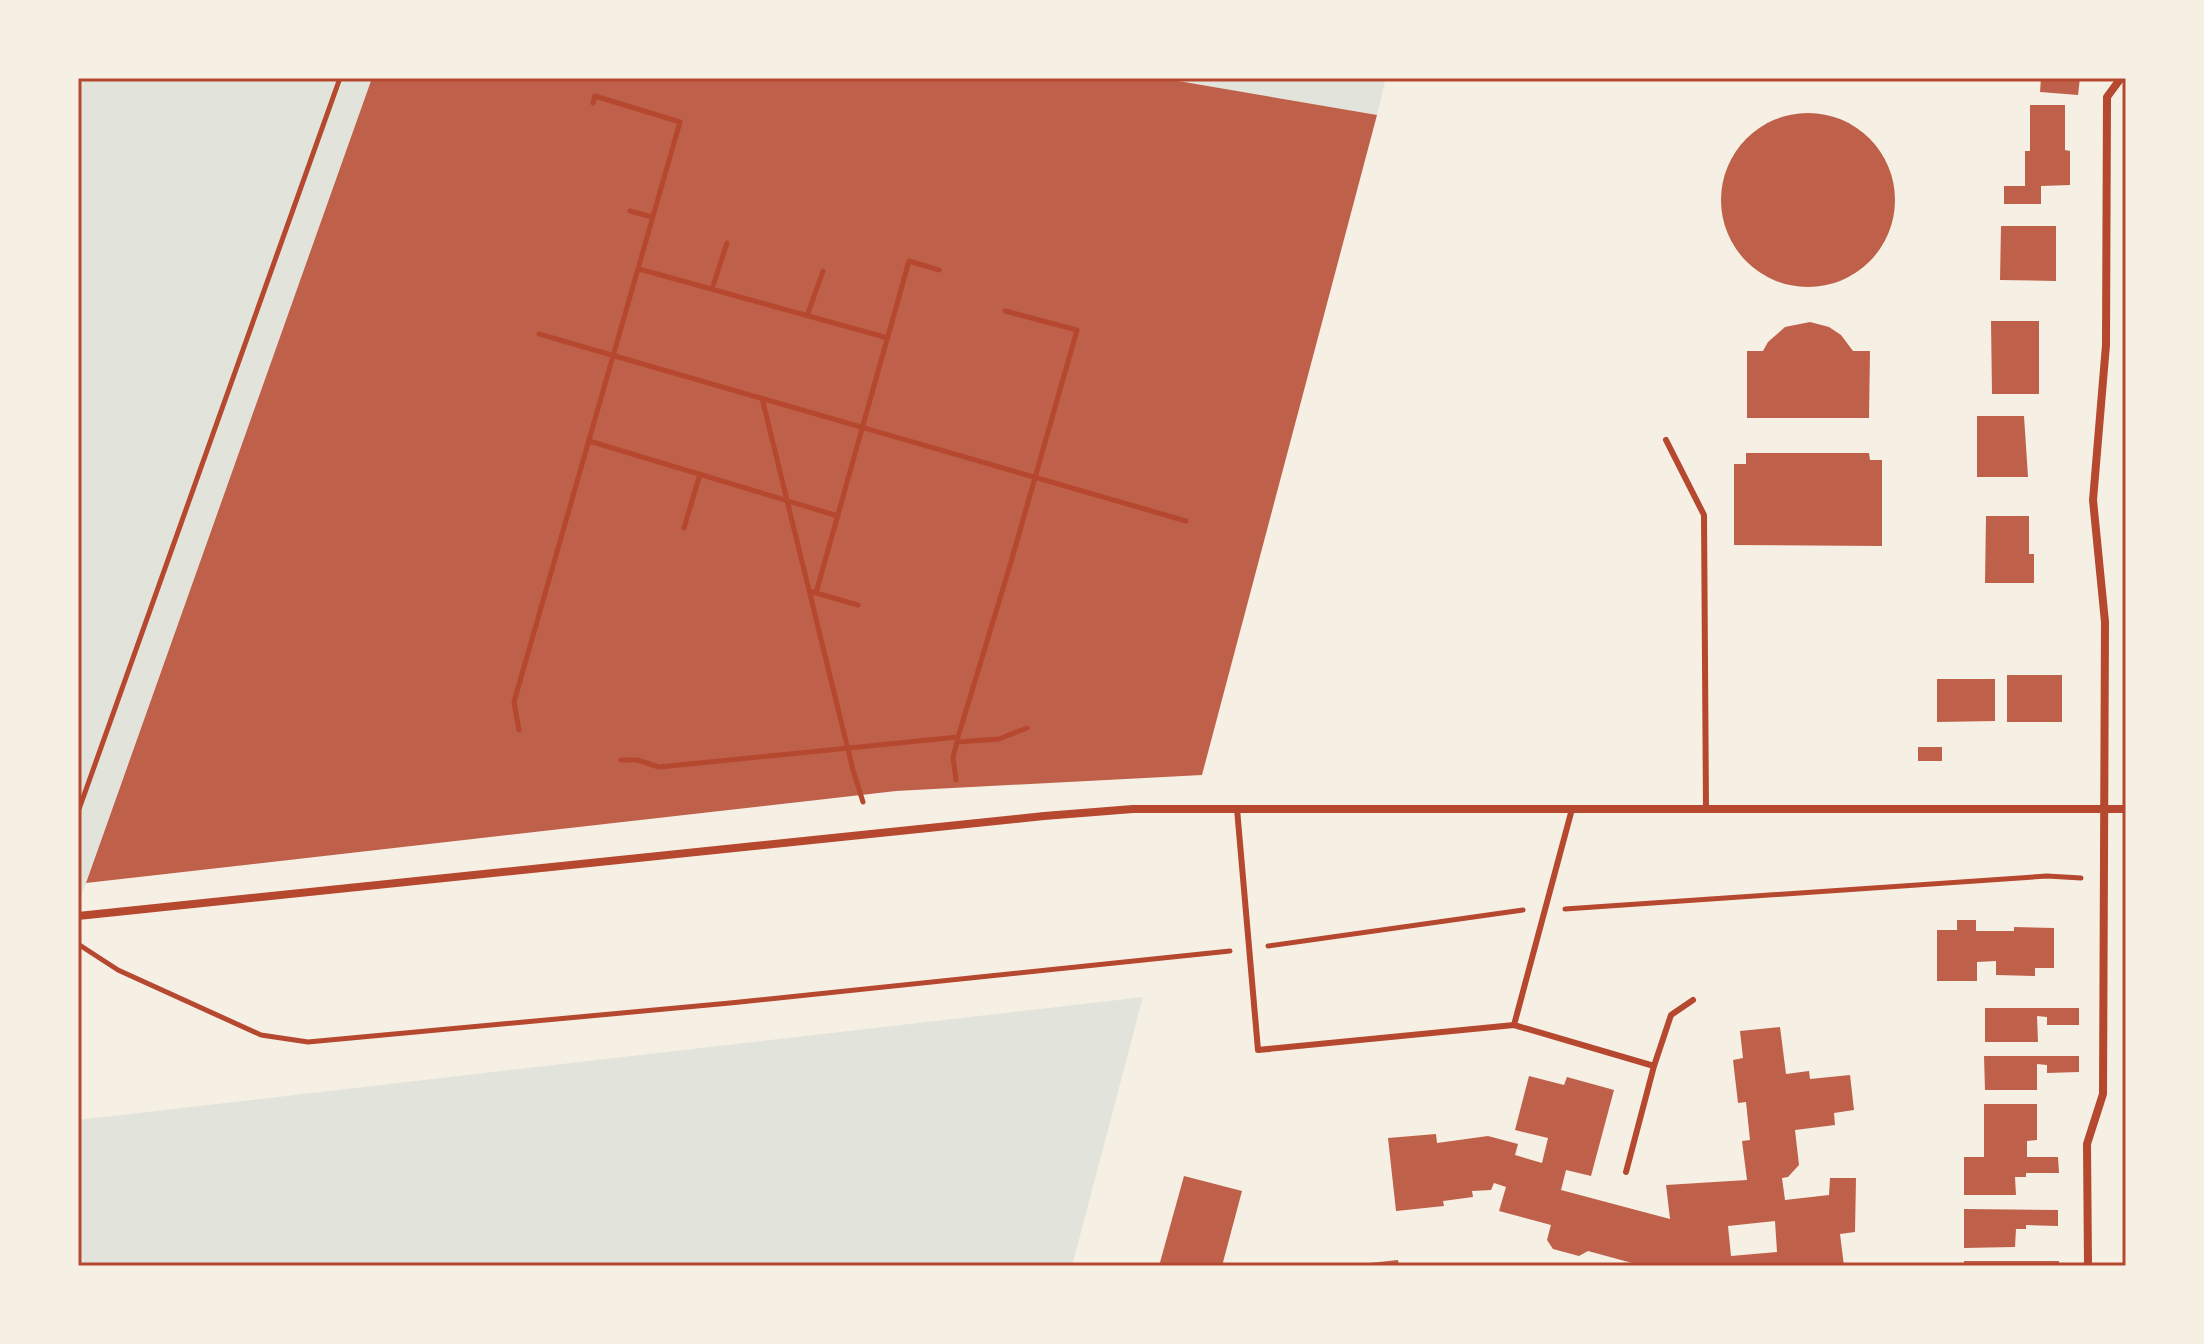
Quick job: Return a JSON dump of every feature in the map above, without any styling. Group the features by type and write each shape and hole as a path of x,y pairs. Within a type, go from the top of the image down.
{"street":[{"path":"2088,1266 2087,1144 2103,1094 2106,809 2105,622 2093,500 2106,345 2107,97 2121,78"},
{"path":"78,916 1133,809 2126,809"}],"lane":[{"path":"1666,440 1704,515 1706,809"},
{"path":"1237,809 1258,1050 1514,1025 1654,1066"},
{"path":"1514,1025 1572,809"},
{"path":"1626,1172 1671,1015 1693,1000"}],"path":[{"path":"78,812 340,78"},
{"path":"519,730 514,702 680,122 616,107 595,96 593,103"},
{"path":"630,211 652,217"},
{"path":"712,289 727,243"},
{"path":"813,592 838,516 909,261 939,270"},
{"path":"638,269 888,338"},
{"path":"807,316 823,271"},
{"path":"956,780 953,757 1077,330 1005,311"},
{"path":"539,334 1186,521"},
{"path":"762,398 813,592 847,747 863,802"},
{"path":"589,441 838,516"},
{"path":"684,528 700,474"},
{"path":"813,592 858,605"},
{"path":"621,760 637,760 659,767 847,747 999,739 1027,728"},
{"path":"78,944 118,970 261,1035 308,1042 715,1005 1250,949 1546,907 1568,910 2047,876 2105,879"}],"shaded area":[{"path":"78,78 372,78 78,905"},
{"path":"1161,78 1386,78 1377,115"},
{"path":"1143,997 1072,1266 78,1266 78,1120"}],"building":[{"path":"372,78 1161,78 1377,115 1202,775 896,791 86,883"},
{"path":"2041,78 2080,78 2078,95 2040,92"},
{"path":"2030,105 2065,105 2065,150 2070,151 2070,185 2041,186 2041,204 2004,204 2004,186 2025,186 2025,151 2030,151"},
{"path":"1808,113 1841,119 1870,138 1889,167 1895,200 1889,233 1870,262 1841,281 1808,287 1775,281 1746,262 1727,233 1721,200 1727,167 1746,138 1775,119"},
{"path":"2001,226 2056,226 2056,281 2000,280"},
{"path":"1991,321 2039,321 2039,394 1992,394"},
{"path":"1810,322 1829,327 1841,335 1853,351 1870,351 1869,418 1747,418 1747,351 1763,351 1785,327"},
{"path":"1977,416 2024,416 2028,477 1977,477"},
{"path":"1746,453 1869,453 1870,460 1882,460 1882,546 1734,545 1734,464 1746,464"},
{"path":"1986,516 2029,516 2029,554 2034,554 2034,583 1985,583"},
{"path":"2007,675 2062,675 2062,722 2007,722"},
{"path":"1937,679 1995,679 1995,721 1937,722"},
{"path":"1918,747 1942,747 1942,761 1918,761"},
{"path":"1957,920 1976,920 1976,931 2014,931 2014,927 2054,928 2054,968 2035,968 2035,976 1996,975 1996,961 1977,962 1977,981 1937,981 1937,930 1957,930"},
{"path":"1985,1008 2079,1008 2079,1025 2047,1025 2047,1017 2037,1016 2038,1042 1985,1042"},
{"path":"1780,1027 1786,1074 1809,1071 1810,1079 1850,1075 1854,1110 1834,1113 1835,1125 1795,1130 1799,1165 1788,1177 1782,1178 1785,1200 1829,1195 1830,1178 1856,1178 1855,1232 1840,1234 1844,1266 1643,1266 1588,1251 1579,1256 1553,1249 1547,1240 1551,1225 1499,1211 1506,1187 1494,1183 1491,1190 1472,1191 1473,1197 1443,1201 1444,1206 1396,1211 1388,1138 1436,1134 1437,1143 1488,1136 1518,1144 1515,1155 1542,1163 1548,1138 1515,1130 1529,1076 1564,1085 1567,1077 1614,1090 1591,1176 1566,1170 1561,1190 1670,1219 1666,1185 1747,1180 1742,1141 1750,1140 1746,1102 1738,1103 1733,1060 1743,1058 1740,1031","holes":["1775,1221 1777,1252 1731,1256 1728,1226"]},
{"path":"1984,1056 2079,1056 2079,1072 2047,1073 2047,1065 2037,1064 2037,1090 1985,1090"},
{"path":"1984,1104 2037,1104 2037,1140 2027,1141 2027,1157 2058,1157 2059,1173 2026,1173 2026,1177 2015,1177 2016,1195 1964,1195 1964,1157 1984,1157"},
{"path":"1184,1176 1242,1191 1222,1266 1159,1266"},
{"path":"1964,1209 2058,1210 2058,1226 2026,1225 2026,1229 2016,1229 2015,1247 1964,1248"},
{"path":"1398,1260 1399,1266 1360,1266 1360,1264"},
{"path":"1964,1261 2059,1261 2059,1266 1964,1266"}]}
